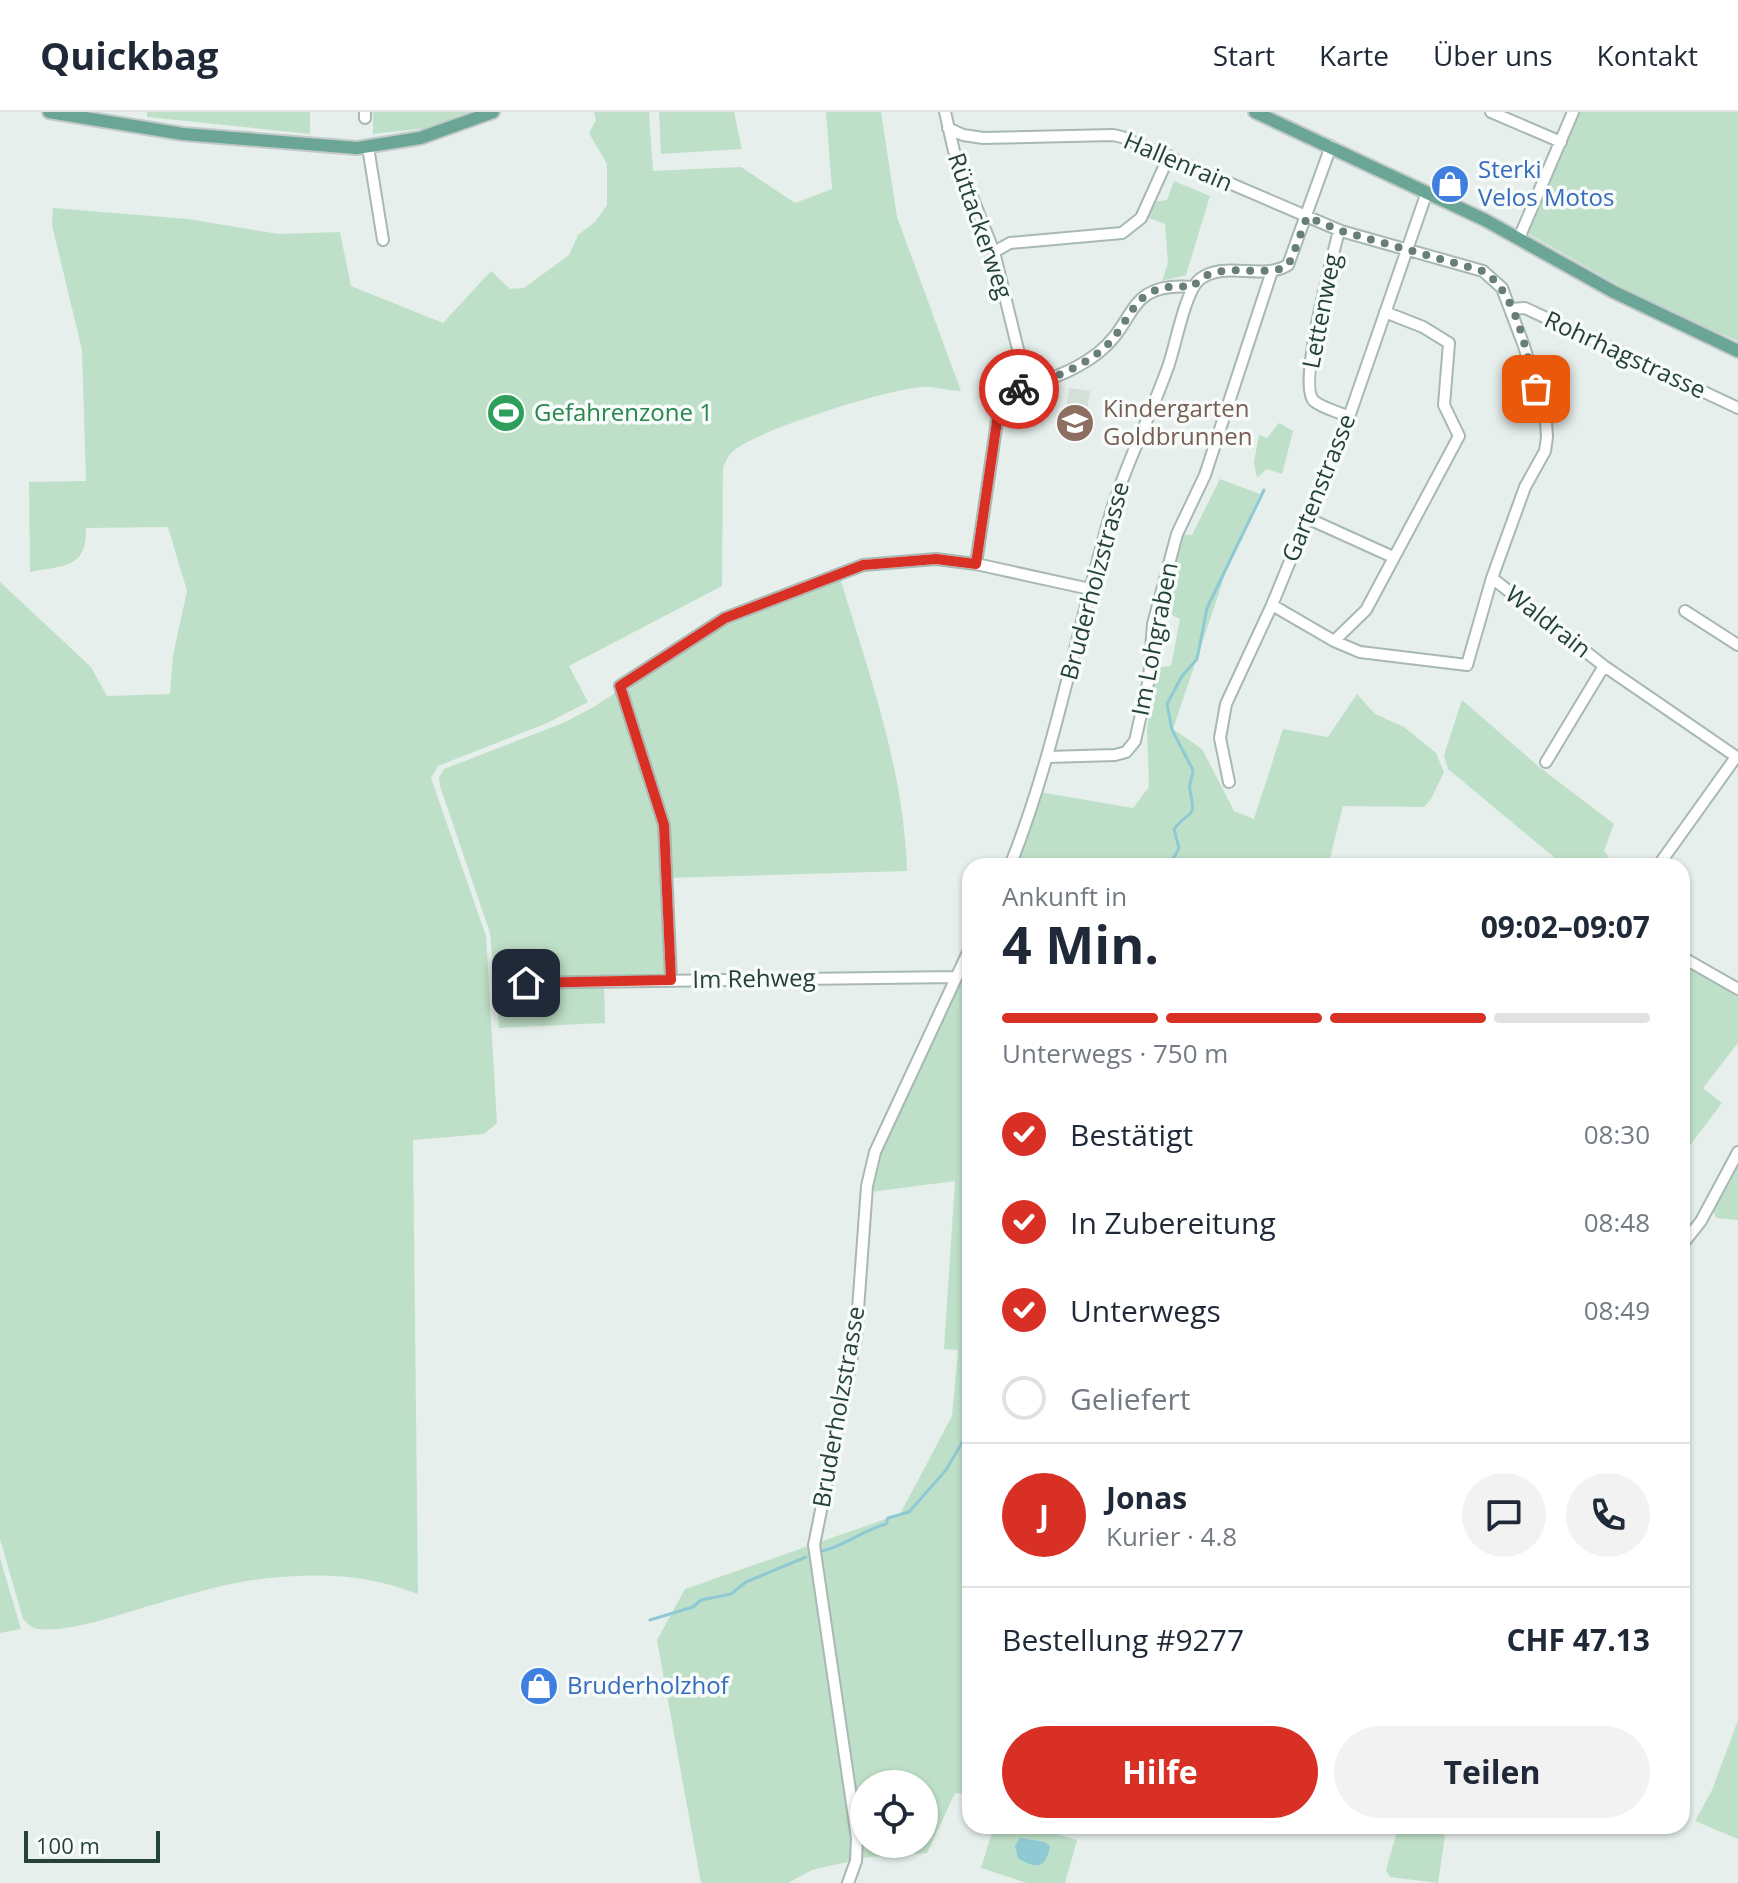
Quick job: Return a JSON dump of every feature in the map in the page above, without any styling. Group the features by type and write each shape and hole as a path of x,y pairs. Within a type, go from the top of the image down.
{"main road":[{"path":"49,112 183,134 310,146 368,147 420,138 493,112"},
{"path":"1255,112 1276,116 1519,238 1614,292 1738,351"}],"street":[{"name":"Rüttackerweg","path":"945,112 948,128 994,252 1027,386"},
{"path":"1491,112 1561,142"},
{"path":"1519,238 1573,112"},
{"name":"Hallenrain","path":"948,128 963,135 983,138 1113,135 1339,230 1483,271 1502,288 1546,421 1547,437 1545,451 1525,487 1492,578 1467,665 1360,652 1334,641"},
{"path":"976,564 1001,394 1059,376 1101,351 1116,336 1134,305 1145,295 1174,287 1193,287 1203,277 1215,273 1284,268 1291,260 1331,146"},
{"path":"368,147 383,240"},
{"path":"994,252 1010,243 1122,233 1141,218 1169,156"},
{"name":"Gartenstrasse","path":"1229,782 1220,738 1226,704 1272,605 1349,417 1427,192"},
{"name":"Lettenweg","path":"1339,230 1311,352 1307,389 1314,401 1349,417"},
{"name":"Im Lohgraben","path":"1048,757 1115,755 1126,752 1135,741 1149,679 1153,624 1172,549 1205,475 1272,271"},
{"name":"Bruderholzstrasse","path":"1013,858 1048,757 1118,489 1169,364 1193,287"},
{"name":"Rohrhagstrasse","path":"1511,309 1525,308 1738,408"},
{"path":"1272,605 1334,641 1366,610 1459,436 1444,405 1449,343 1423,327 1385,312"},
{"path":"1307,518 1393,557"},
{"path":"671,980 664,825 620,686 725,618 863,565 936,559 976,564 1090,589"},
{"name":"Waldrain","path":"1492,578 1604,666 1737,758"},
{"path":"1685,611 1738,645"},
{"path":"1546,762 1604,666"},
{"path":"1664,858 1737,758"},
{"path":"1690,962 1738,989"},
{"name":"Bruderholzstrasse","path":"848,1883 856,1861 857,1838 814,1545 856,1337 867,1186 872,1161 888,1119 962,963"},
{"name":"Im Rehweg","path":"504,983 955,977"},
{"path":"1690,1235 1701,1221 1738,1152"}],"shaded area":[{"name":"Kindergarten Goldbrunnen","path":"1069,388 1090,391 1083,439 1062,436"}],"green space":[{"path":"147,112 310,112 310,134 147,117"},
{"path":"373,112 468,112 428,128 373,134"},
{"path":"594,112 649,112 653,171 741,167 795,203 832,189 826,112 881,112 897,217 961,391 915,388 863,400 774,430 734,450 723,467 722,586 569,666 588,702 545,724 438,766 431,778 486,936 497,1123 484,1134 413,1140 418,1594 384,1583 350,1577 279,1577 222,1586 84,1625 60,1629 33,1628 23,1619 0,1539 0,582 91,667 107,696 170,694 173,655 187,591 168,527 86,528 78,558 63,566 30,572 29,482 86,481 82,350 52,225 53,208 188,219 279,234 340,232 351,286 443,323 491,271 510,289 524,288 569,255 578,235 595,222 607,205 607,164 589,133 596,120"},
{"path":"659,112 734,112 742,149 661,154"},
{"path":"1577,112 1738,112 1738,341 1657,307 1527,233"},
{"path":"1174,181 1210,196 1186,275 1162,281 1168,263 1165,224 1146,217 1153,202 1167,200"},
{"path":"1279,423 1293,431 1282,474 1267,469 1257,478 1254,462 1259,435 1267,438"},
{"path":"1220,479 1260,494 1229,563 1173,729 1202,749 1234,811 1254,819 1283,729 1328,737 1357,694 1375,714 1404,727 1436,753 1444,772 1431,799 1424,807 1343,806 1330,858 1016,858 1039,792 1133,808 1149,787 1147,731 1154,668 1171,666 1180,619 1157,608 1177,534 1192,535"},
{"path":"840,578 892,759 907,871 665,878 668,976 604,978 605,1023 499,1028 490,933 440,786 439,777 444,769 563,723 592,708 724,622"},
{"path":"1462,700 1538,766 1614,824 1604,851 1609,858 1555,858 1448,769 1444,755"},
{"path":"1690,965 1738,992 1738,1043 1703,1088 1722,1103 1690,1145"},
{"path":"962,974 962,1794 955,1793 938,1829 938,1770 850,1770 850,1858 865,1858 812,1870 788,1883 701,1883 657,1640 685,1589 900,1514 952,1416 958,1350 944,1349 955,1181 871,1192 884,1135"},
{"path":"1738,1163 1738,1220 1716,1218 1712,1207"},
{"path":"0,1558 21,1629 0,1633"},
{"path":"1738,1720 1738,1839 1695,1821 1712,1790"},
{"path":"992,1834 1056,1834 1077,1840 1065,1883 1027,1883 981,1868"},
{"path":"1396,1834 1445,1835 1438,1883 1390,1877 1386,1870"}],"water":[{"path":"1020,1838 1045,1842 1050,1846 1043,1863 1030,1864 1018,1858 1015,1846"}],"waterway":[{"path":"1173,858 1179,848 1174,829 1192,811 1190,787 1193,770 1172,730 1167,704 1182,676 1197,659 1207,608 1264,490"},
{"path":"821,1551 886,1524 888,1518 909,1512 946,1470 962,1443"},
{"path":"650,1620 693,1607 701,1600 731,1594 746,1582 806,1557"}],"way so far":[{"path":"1019,389 1059,376 1101,351 1116,336 1134,305 1145,295 1174,287 1193,287 1203,277 1215,273 1284,268 1291,260 1307,217 1341,231 1483,271 1492,277 1502,288 1511,309 1536,389"}],"place":[{"name":"Sterki Velos Motos","path":"1450,184"},
{"name":"Gefahrenzone 1","path":"506,413"},
{"name":"Kindergarten Goldbrunnen","path":"1075,423"},
{"name":"Bruderholzhof","path":"539,1686"}],"route":[{"path":"526,983 671,980 664,825 620,686 725,618 863,565 936,559 976,564 1001,394 1019,389"}]}
